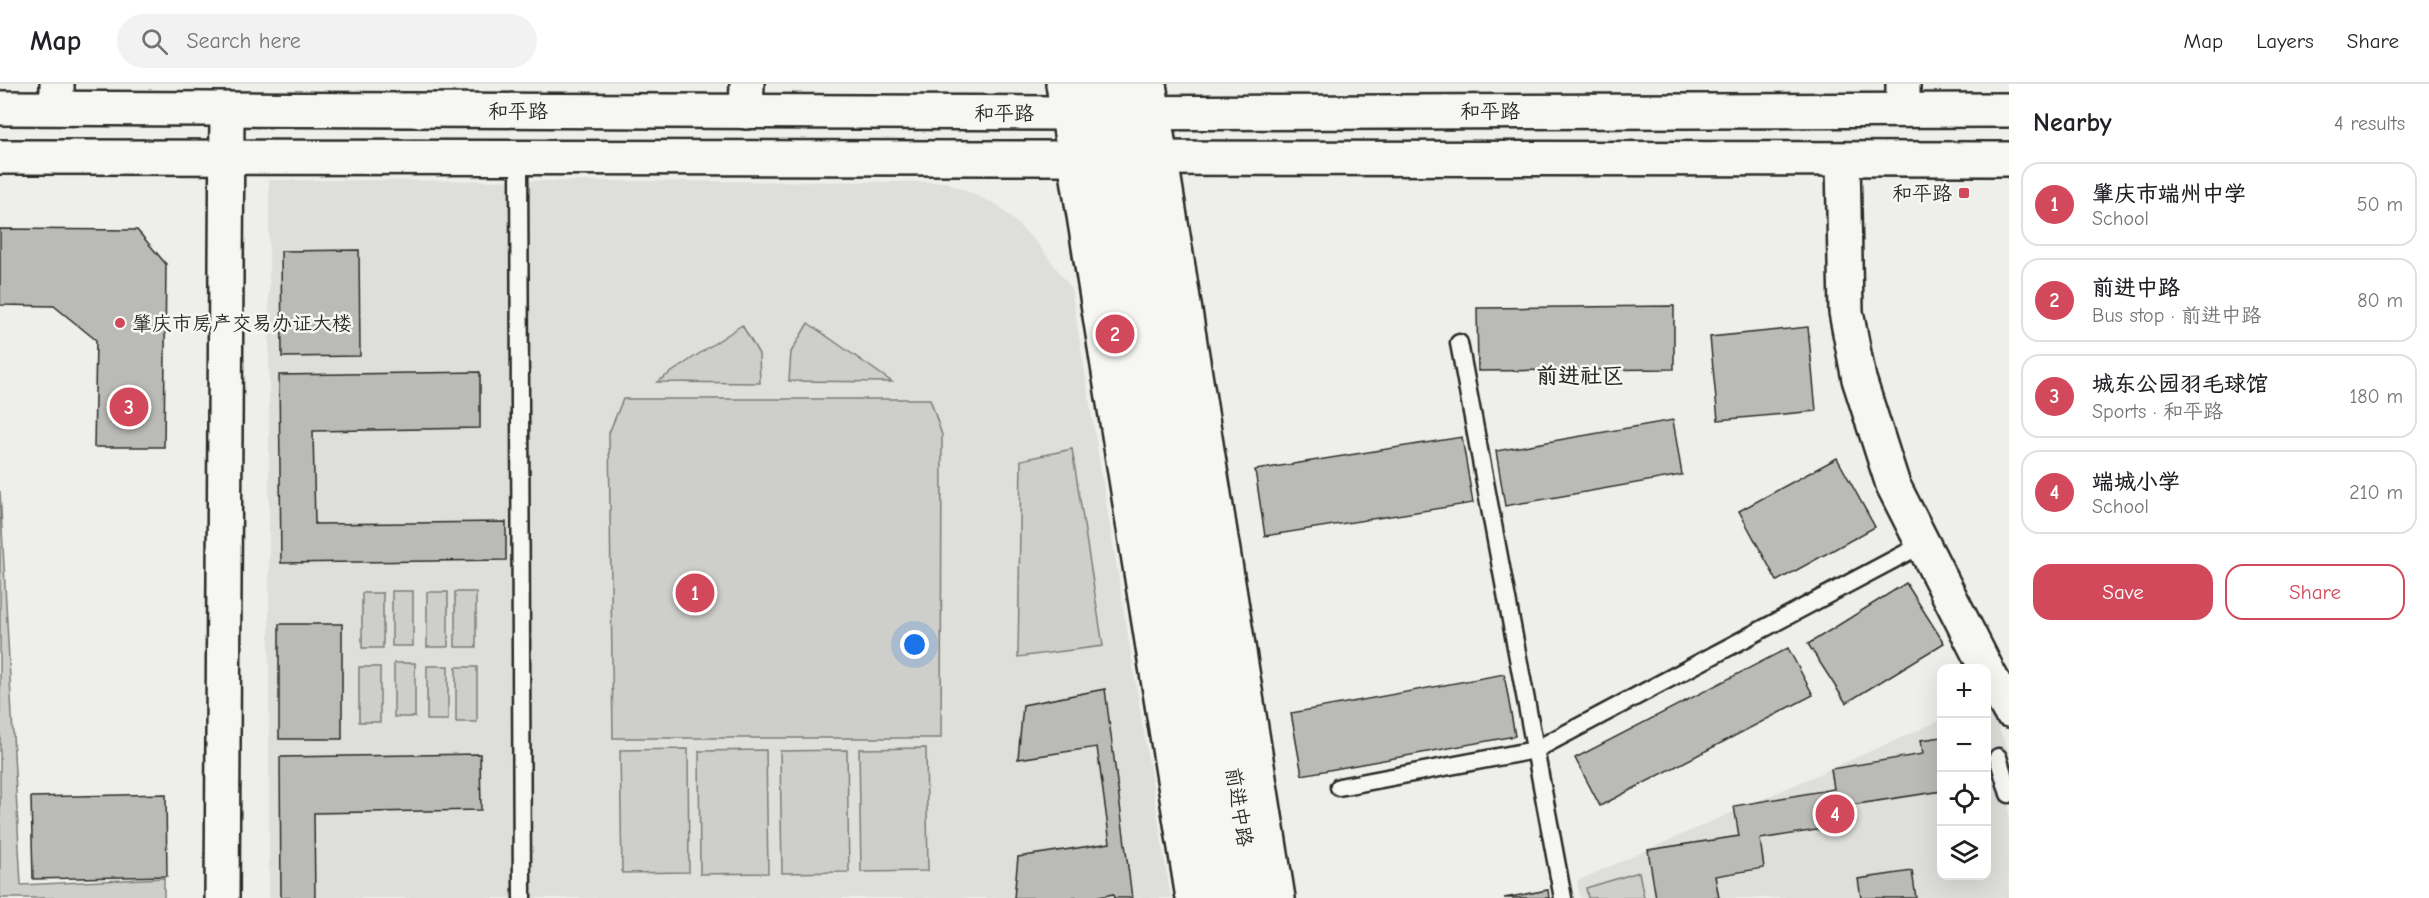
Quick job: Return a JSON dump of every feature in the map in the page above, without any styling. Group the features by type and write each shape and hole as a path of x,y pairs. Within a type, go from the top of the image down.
{"street":[{"name":"和平路","path":"0,108 57,96 227,110 747,98 1903,97 2009,110"},
{"path":"1109,98 1222,898"},
{"path":"1109,98 1119,158 1193,898"},
{"path":"222,898 227,110"},
{"path":"0,157 2009,159"},
{"name":"前进中路","path":"1119,158 1254,898"},
{"name":"前进中路","path":"1119,158 1278,898"},
{"path":"1843,160 1846,312 1859,379 1893,485 1983,664"},
{"path":"1991,678 2009,710"}],"lane":[{"path":"519,158 522,898"},
{"path":"1459,344 1563,898"},
{"path":"1339,787 1535,750 1923,544"},
{"path":"1998,758 2009,794"}],"shaded area":[{"path":"269,180 946,182 998,205 1038,244 1071,288 1171,898 269,898"},
{"path":"808,323 892,382 789,381 791,352"},
{"path":"742,325 759,354 760,383 657,382"},
{"path":"623,399 930,399 942,435 941,738 613,738 609,433"},
{"path":"1072,449 1103,646 1018,657 1021,460"},
{"path":"0,491 21,885 164,878 164,898 0,898"},
{"path":"392,591 413,591 413,646 392,646"},
{"path":"427,592 448,592 448,647 427,647"},
{"path":"455,592 476,592 476,647 455,647"},
{"path":"362,593 383,593 383,648 362,648"},
{"path":"394,663 415,663 415,717 394,717"},
{"path":"427,666 448,666 448,720 427,720"},
{"path":"359,667 380,667 380,722 359,722"},
{"path":"456,667 477,667 477,722 456,722"},
{"path":"1991,710 2009,753 2009,898 1580,898 1577,881 1937,722 1937,880 1991,880"},
{"path":"926,748 928,871 861,872 859,749"},
{"path":"688,749 689,872 622,873 620,750"},
{"path":"766,750 768,873 700,874 699,751"},
{"path":"847,750 849,872 782,873 780,751"},
{"path":"1639,872 1644,898 1588,898 1586,888"}],"building":[{"name":"肇庆市房产交易办证大楼","path":"0,229 137,230 166,264 164,447 94,447 96,340 54,306 0,305"},
{"path":"359,250 360,356 282,357 281,251"},
{"path":"1674,306 1674,369 1478,371 1477,308"},
{"path":"1808,327 1816,411 1718,420 1710,337"},
{"path":"480,372 480,428 313,431 315,524 506,522 506,560 281,563 279,375"},
{"path":"1673,420 1682,475 1505,506 1496,451"},
{"path":"1462,437 1473,503 1265,536 1255,470"},
{"path":"1837,458 1875,527 1777,581 1739,511"},
{"path":"1906,583 1944,643 1846,703 1808,644"},
{"path":"279,624 342,624 342,739 279,739"},
{"path":"1788,648 1813,695 1600,806 1575,758"},
{"path":"1504,674 1515,736 1302,775 1291,713"},
{"path":"1105,689 1132,898 1114,898 1113,894 1095,898 1014,898 1018,857 1110,843 1097,747 1018,759 1023,705"},
{"path":"1937,738 1937,792 1845,806 1848,825 1760,839 1764,868 1715,876 1719,898 1656,898 1648,850 1739,836 1734,806 1834,789 1831,769 1923,754 1921,740"},
{"path":"480,754 481,810 314,813 315,898 281,898 280,757"},
{"path":"166,794 167,876 33,879 31,797"},
{"path":"1912,871 1916,898 1861,898 1858,879"},
{"path":"1548,890 1549,898 1504,898"}],"place":[{"name":"和平路","path":"1964,193"},
{"name":"肇庆市房产交易办证大楼","path":"120,323"},
{"name":"前进中路","path":"1115,334"},
{"name":"城东公园羽毛球馆","path":"129,407"},
{"name":"肇庆市端州中学","path":"695,593"},
{"name":"端城小学","path":"1835,814"}],"district":[{"name":"前进社区","path":"1580,376"}]}
